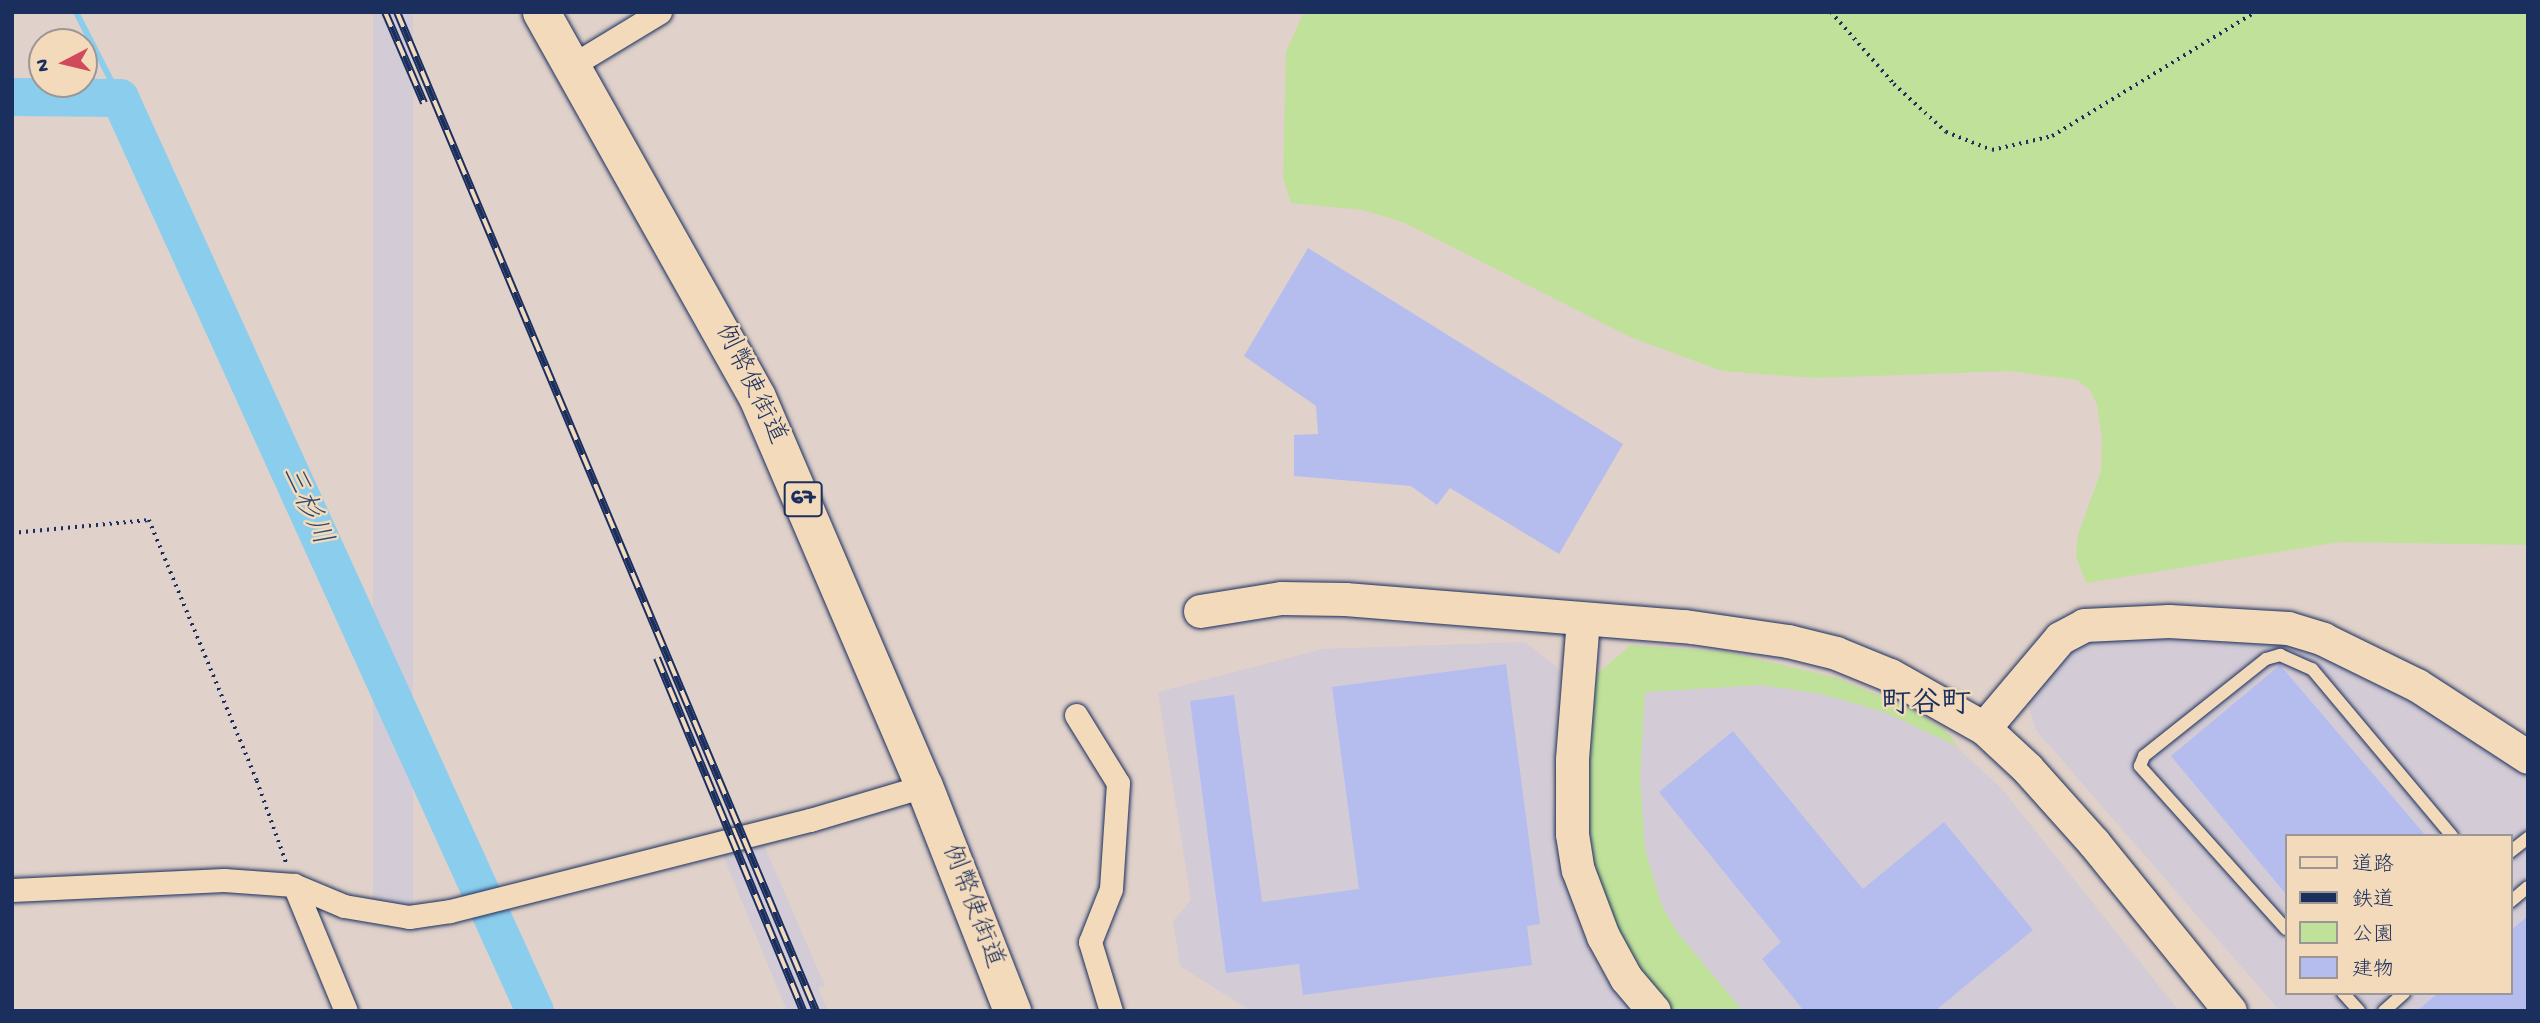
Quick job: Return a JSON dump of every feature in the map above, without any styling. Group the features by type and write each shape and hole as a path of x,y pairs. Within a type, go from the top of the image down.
{"main road":[{"name":"例幣使街道","path":"541,12 757,397 924,786 1012,1011"}],"street":[{"path":"571,66 660,12"},
{"path":"1200,611 1281,598 1345,599 1684,625 1788,641 1836,653 1890,675 1984,728 2027,768 2094,843 2230,1011"},
{"path":"1583,619 1572,761 1574,846 1588,903 1603,936 1626,978 1654,1011"},
{"path":"1984,728 2060,638 2084,625 2169,621 2288,628 2323,639 2417,685 2528,757"},
{"path":"1076,715 1118,783 1111,890 1090,942 1111,1011"},
{"path":"12,890 224,880 294,885 376,914 409,916 514,894 810,820 924,786"},
{"path":"294,885 346,1011"}],"lane":[{"path":"2284,926 2140,766 2144,756 2266,659 2280,654 2312,669 2450,834"},
{"path":"2512,850 2528,838"},
{"path":"2512,900 2528,887"},
{"path":"2345,995 2359,1011"},
{"path":"2384,1011 2402,995"}],"path":[{"path":"1831,12 1894,84 1946,132 1992,150 2052,136 2255,12"},
{"path":"12,533 149,520 257,780 294,885"}],"shaded area":[{"path":"373,12 413,12 413,906 373,906"},
{"path":"2113,633 2272,641 2312,650 2418,706 2528,774 2528,1011 2280,1011 2036,730 2028,704 2066,655 2086,640"},
{"path":"1525,642 1560,670 1551,793 1560,867 1579,927 1604,978 1632,1011 1251,1011 1180,966 1173,921 1191,900 1158,692 1323,649"},
{"path":"1740,677 1834,690 1938,730 2002,789 2179,1011 1738,1011 1669,925 1642,865 1635,688"},
{"path":"763,843 825,986 818,988 828,1011 787,1011 722,853"}],"green space":[{"path":"1304,12 2528,12 2528,545 2340,542 2086,583 2076,556 2078,535 2101,471 2102,439 2097,405 2090,390 2077,380 2010,371 1816,378 1722,371 1630,337 1405,223 1363,210 1291,203 1283,178 1286,52"},
{"path":"1631,645 1728,652 1837,678 1907,707 1946,731 1959,747 1884,712 1822,694 1762,685 1645,692 1640,779 1645,849 1661,904 1677,932 1743,1011 1672,1011 1643,976 1612,923 1595,874 1584,786 1593,677"}],"building":[{"path":"1308,248 1623,444 1559,554 1450,488 1437,505 1411,486 1294,476 1294,435 1318,434 1316,406 1244,356"},
{"path":"1506,664 1540,924 1527,926 1532,965 1303,995 1299,964 1226,973 1190,701 1234,695 1262,902 1359,889 1332,687"},
{"path":"2280,665 2424,834 2284,834 2284,892 2171,756"},
{"path":"1733,731 1863,889 1944,822 2033,930 1935,1011 1804,1011 1762,959 1781,942 1659,792"},
{"path":"2528,916 2528,1011 2417,1011 2436,995 2512,995 2512,929"}],"waterway":[{"path":"76,12 120,98"},
{"name":"三杉川","path":"12,97 120,98 535,1011"}],"railway":[{"path":"385,12 424,103"},
{"path":"397,12 816,1011"},
{"path":"657,658 803,1011"}],"district":[{"name":"町谷町","path":"1926,706"}]}
